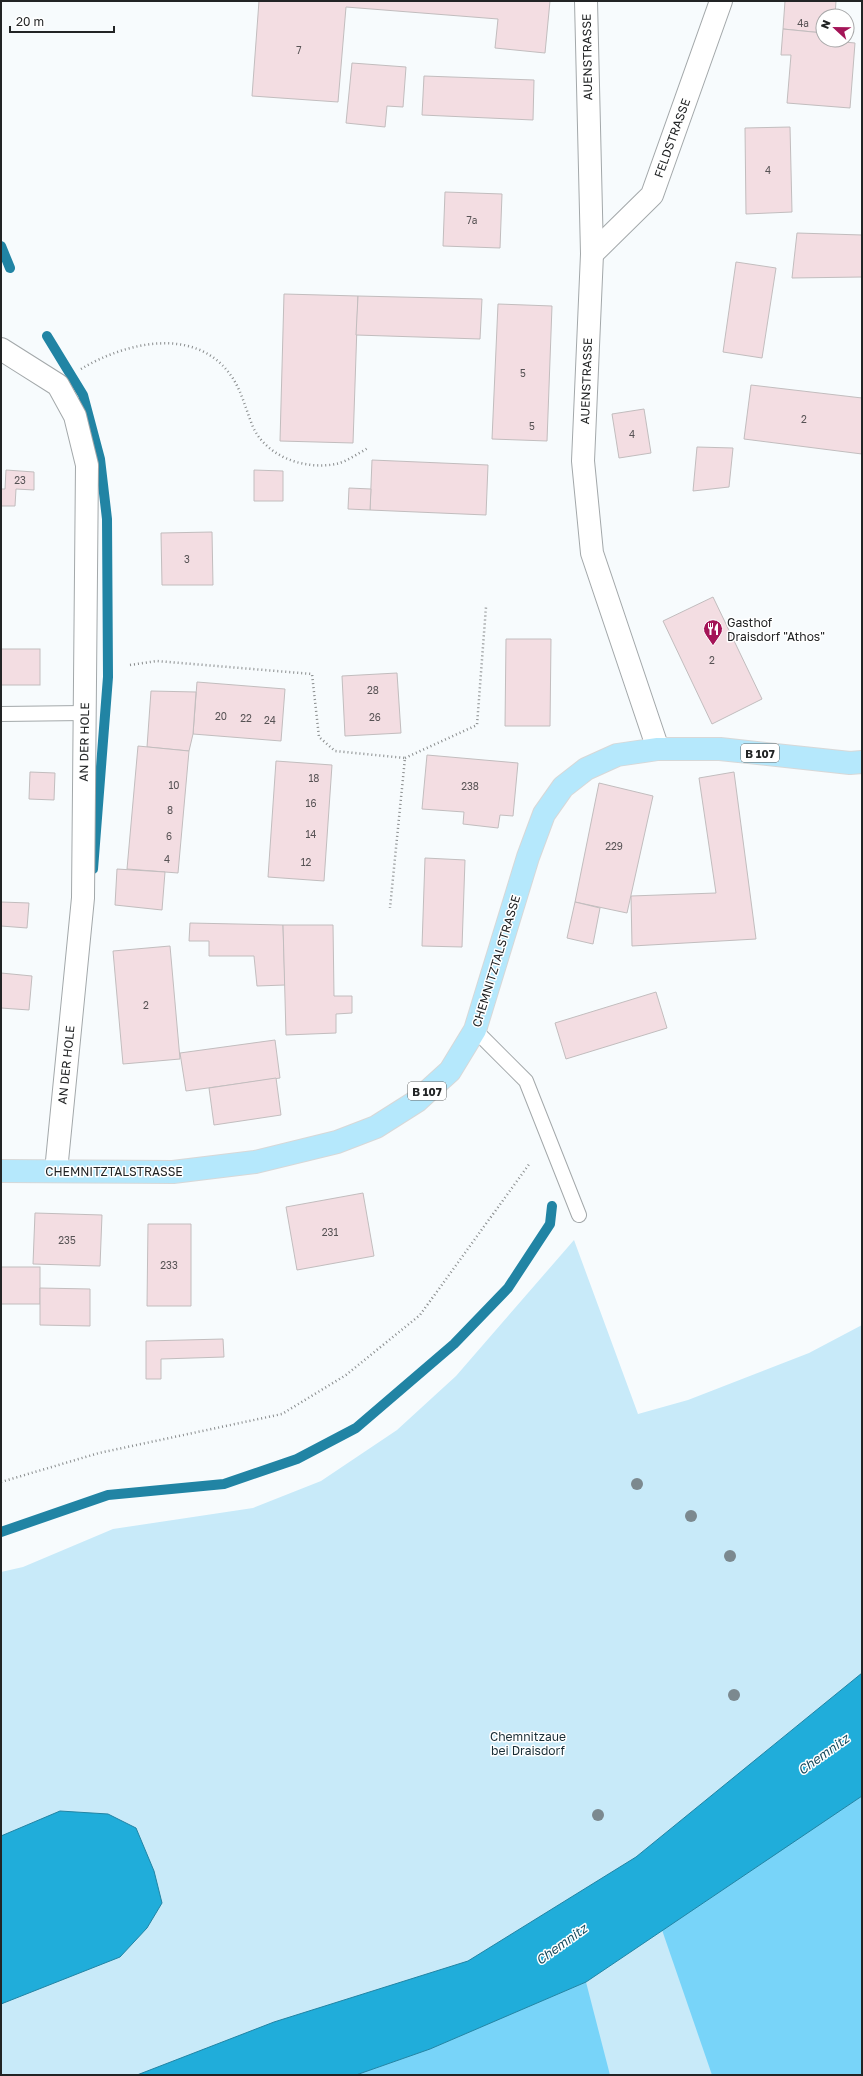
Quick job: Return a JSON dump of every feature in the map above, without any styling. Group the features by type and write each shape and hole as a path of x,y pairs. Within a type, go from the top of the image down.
{"main road":[{"name":"CHEMNITZTALSTRASSE","path":"1,1171 173,1172 255,1162 337,1142 376,1127 417,1101 450,1071 475,1030 528,857 544,814 563,787 586,770 617,755 658,749 720,749 850,763 862,762"}],"street":[{"name":"AUENSTRASSE","path":"586,1 592,254 583,461 592,553 658,749"},
{"name":"FELDSTRASSE","path":"592,254 652,195 721,1"},
{"name":"AN DER HOLE","path":"1,349 58,385 75,416 87,464 83,898 56,1171"}],"lane":[{"path":"1,714 84,714"},
{"path":"475,1030 526,1081 579,1215"}],"path":[{"path":"79,370 99,358 139,345 172,342 197,347 216,358 232,376 244,400 254,428 265,444 288,460 312,466 337,464 368,448"},
{"path":"130,665 157,661 312,674 319,737 335,751 405,758 477,725 486,607"},
{"path":"390,908 405,758"},
{"path":"1,1482 99,1453 282,1414 346,1375 420,1316 548,1137"}],"green space":[{"name":"Chemnitzaue bei Draisdorf","path":"574,1240 638,1414 688,1400 809,1353 862,1325 862,2075 1,2075 1,1572 23,1567 113,1529 253,1508 321,1481 397,1430 456,1376"}],"shaded area":[{"path":"862,1796 861,2075 712,2075 662,1930"},
{"path":"586,1982 610,2075 356,2075 430,2049"}],"water":[{"name":"Chemnitz","path":"862,1673 862,1796 586,1982 430,2049 356,2075 137,2075 274,2022 468,1961 636,1857"},
{"path":"60,1811 108,1814 136,1828 154,1871 162,1903 147,1928 120,1957 1,2004 1,1836"}],"building":[{"path":"259,1 550,1 545,53 495,48 498,19 346,7 338,102 252,96"},
{"path":"785,1 836,1 836,8 815,8 815,32 783,29"},
{"path":"783,29 815,32 815,48 855,48 850,108 787,103 791,55 781,55"},
{"path":"352,63 406,67 403,107 387,106 385,127 346,123"},
{"path":"424,76 534,80 533,120 422,115"},
{"path":"790,127 792,212 746,214 745,128"},
{"path":"445,192 502,194 500,248 443,246"},
{"path":"797,233 862,235 862,277 792,278"},
{"path":"736,262 776,268 762,358 723,352"},
{"path":"284,294 358,296 353,443 280,441"},
{"path":"358,296 482,299 480,339 356,335"},
{"path":"498,304 552,306 547,441 492,439"},
{"path":"751,385 862,398 862,454 744,439"},
{"path":"644,409 651,453 619,458 612,414"},
{"path":"697,447 733,448 729,487 693,491"},
{"path":"372,460 488,465 486,515 370,510"},
{"path":"6,470 34,472 34,490 16,489 15,506 1,506 1,489 5,489"},
{"path":"254,470 283,471 283,501 254,501"},
{"path":"349,488 371,489 370,510 348,509"},
{"path":"212,532 213,585 162,585 161,533"},
{"path":"713,597 762,699 712,724 663,621"},
{"path":"506,639 551,639 550,726 505,726"},
{"path":"1,649 40,649 40,685 1,685"},
{"path":"397,673 401,733 345,736 342,676"},
{"path":"197,682 285,689 281,741 193,734"},
{"path":"151,691 196,692 193,734 189,751 147,747"},
{"path":"138,746 189,751 178,873 127,869"},
{"path":"427,755 518,763 513,816 500,815 498,828 463,824 464,812 422,809"},
{"path":"276,761 332,765 324,881 268,877"},
{"path":"30,772 55,773 54,800 29,799"},
{"path":"734,772 756,939 632,946 631,896 716,893 699,778"},
{"path":"599,783 653,796 627,913 575,902"},
{"path":"425,858 465,860 462,947 422,946"},
{"path":"117,869 165,872 162,910 115,905"},
{"path":"1,902 29,903 27,928 1,926"},
{"path":"575,902 600,908 593,944 567,938"},
{"path":"190,923 283,925 285,985 257,986 254,956 209,956 209,941 189,941"},
{"path":"283,925 333,925 334,996 352,996 352,1013 336,1014 336,1033 286,1035"},
{"path":"170,946 180,1059 123,1064 113,951"},
{"path":"1,973 32,976 29,1010 1,1008"},
{"path":"656,992 667,1028 566,1059 555,1023"},
{"path":"275,1040 280,1078 186,1091 180,1053"},
{"path":"276,1078 281,1115 214,1125 209,1088"},
{"path":"363,1193 374,1256 297,1270 286,1207"},
{"path":"35,1213 102,1215 100,1266 33,1264"},
{"path":"148,1224 191,1224 191,1306 147,1306"},
{"path":"1,1267 40,1267 40,1304 1,1304"},
{"path":"40,1288 90,1289 90,1326 40,1325"},
{"path":"223,1339 224,1357 161,1359 161,1379 146,1379 146,1341"}],"waterway":[{"path":"1,246 10,268"},
{"path":"47,336 83,395 100,459 107,519 108,677 93,869"},
{"path":"1,1532 108,1495 224,1484 297,1459 356,1428 454,1344 508,1288 550,1224 552,1206"}],"place":[{"name":"Gasthof Draisdorf \"Athos\"","path":"713,646"}]}
